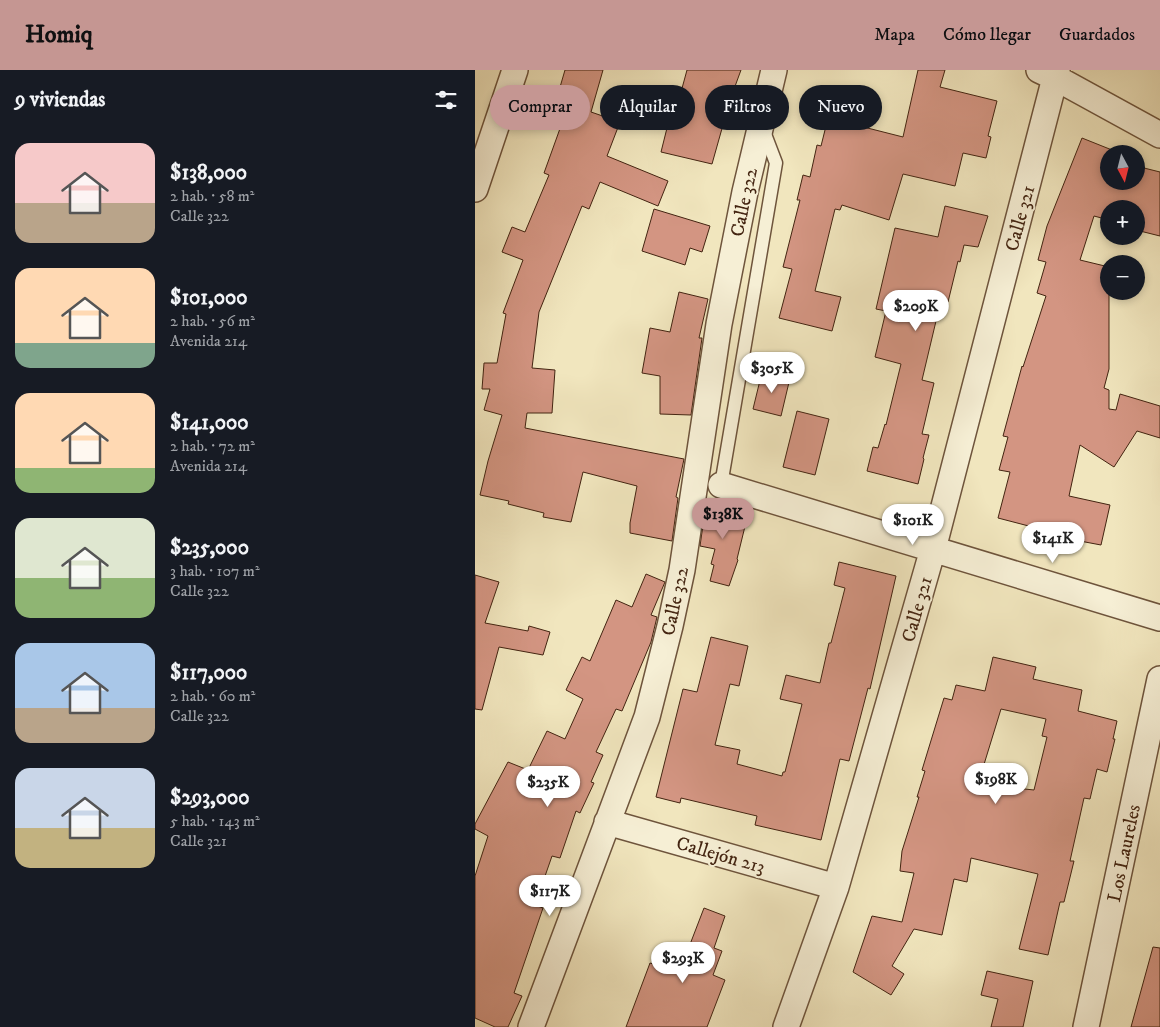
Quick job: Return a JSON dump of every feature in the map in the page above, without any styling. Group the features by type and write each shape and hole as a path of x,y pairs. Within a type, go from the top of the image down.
{"street":[{"path":"475,189 515,70"},
{"name":"Calle 322","path":"770,85 774,70"},
{"path":"1051,73 1160,135"},
{"name":"Calle 321","path":"786,1027 835,887 933,549 1051,73"},
{"name":"Calle 322","path":"531,1027 647,717 682,570 719,324 759,130"},
{"path":"721,485 1160,618"},
{"name":"Los Laureles","path":"1086,1027 1160,679"},
{"name":"Callejón 213","path":"607,822 835,887"}],"lane":[{"path":"721,485 777,163 764,130"}],"building":[{"path":"565,70 603,70 591,112 600,115 600,130 617,130 607,156 668,181 658,206 600,182 589,209 582,206 539,312 532,368 555,370 552,413 527,413 525,428 684,459 676,497 678,498 672,541 630,533 637,486 583,472 571,522 543,517 544,513 508,504 509,501 480,495 502,415 484,410 490,389 482,389 484,363 497,363 506,314 503,313 523,260 502,252 512,227 525,232 549,175 544,173 559,130 590,130 590,85 561,85"},
{"path":"687,70 741,70 736,85 705,85 705,130 722,130 712,164 661,152 666,130 695,130 695,85 683,85"},
{"path":"918,70 945,70 940,87 997,101 988,136 991,137 986,158 963,153 955,186 903,174 889,220 842,205 840,210 835,209 815,291 841,297 832,331 779,318 792,269 783,267 800,200 797,200 803,175 810,177 817,145 821,146 825,130 875,130 903,137"},
{"path":"1082,138 1100,145 1100,190 1145,190 1145,168 1160,172 1160,236 1145,232 1145,200 1100,200 1100,218 1094,216 1080,260 1100,265 1100,300 1109,300 1109,369 1104,388 1109,390 1109,409 1116,410 1120,394 1160,406 1160,438 1137,431 1114,467 1080,445 1069,496 1110,505 1101,545 1043,534 1044,530 998,518 1010,472 999,470 1008,437 1003,436 1022,366 1046,296 1037,293 1046,262 1038,260 1047,226"},
{"path":"945,206 988,216 978,247 964,245 948,302 941,300 922,380 934,383 922,434 929,435 918,484 867,471 873,447 878,448 886,425 901,364 875,357 886,311 876,309 895,228 938,237"},
{"path":"654,209 710,226 702,252 690,248 685,265 642,251"},
{"path":"679,292 708,299 699,338 702,338 691,415 660,414 660,376 642,373 650,328 670,332"},
{"path":"762,372 790,378 781,416 753,409"},
{"path":"797,411 829,419 815,475 783,467"},
{"path":"706,504 748,514 738,560 729,586 710,581 714,565 711,564 715,549 700,546"},
{"path":"839,562 896,576 870,689 868,688 849,761 840,759 821,840 755,825 757,816 681,798 680,803 656,797 683,689 697,692 711,637 748,646 739,686 730,684 715,745 740,750 737,764 782,776 783,772 785,772 802,704 780,699 786,675 820,683 845,588 834,585"},
{"path":"646,574 665,582 651,615 657,617 651,642 622,711 616,709 596,752 603,755 591,782 594,783 580,813 576,811 560,858 552,856 535,905 543,908 514,993 522,996 508,1027 495,1027 475,1018 475,876 488,836 475,829 475,824 508,762 528,770 547,731 565,739 583,699 566,690 582,657 590,661 616,600 632,607"},
{"path":"475,575 499,582 485,623 528,631 529,626 550,632 543,655 499,647 482,710 475,709"},
{"path":"993,657 1036,667 1033,679 1082,690 1078,711 1117,721 1113,739 1115,739 1107,772 1097,769 1090,799 1084,798 1070,861 1074,861 1064,902 1060,902 1048,955 1019,949 1038,874 971,858 967,882 954,879 942,935 914,929 892,966 904,974 891,995 853,972 872,916 902,922 914,873 900,871 902,851 919,797 917,797 925,771 922,770 944,698 952,700 956,685 985,691","holes":["1001,709 1046,719 1042,736 1047,737 1034,790 978,784"]},
{"path":"704,908 725,916 714,948 722,951 713,975 725,980 707,1027 626,1027 650,963 679,973"},
{"path":"1153,947 1160,948 1160,1027 1131,1027"},
{"path":"987,971 1033,981 1023,1027 991,1027 998,999 981,995"}]}
